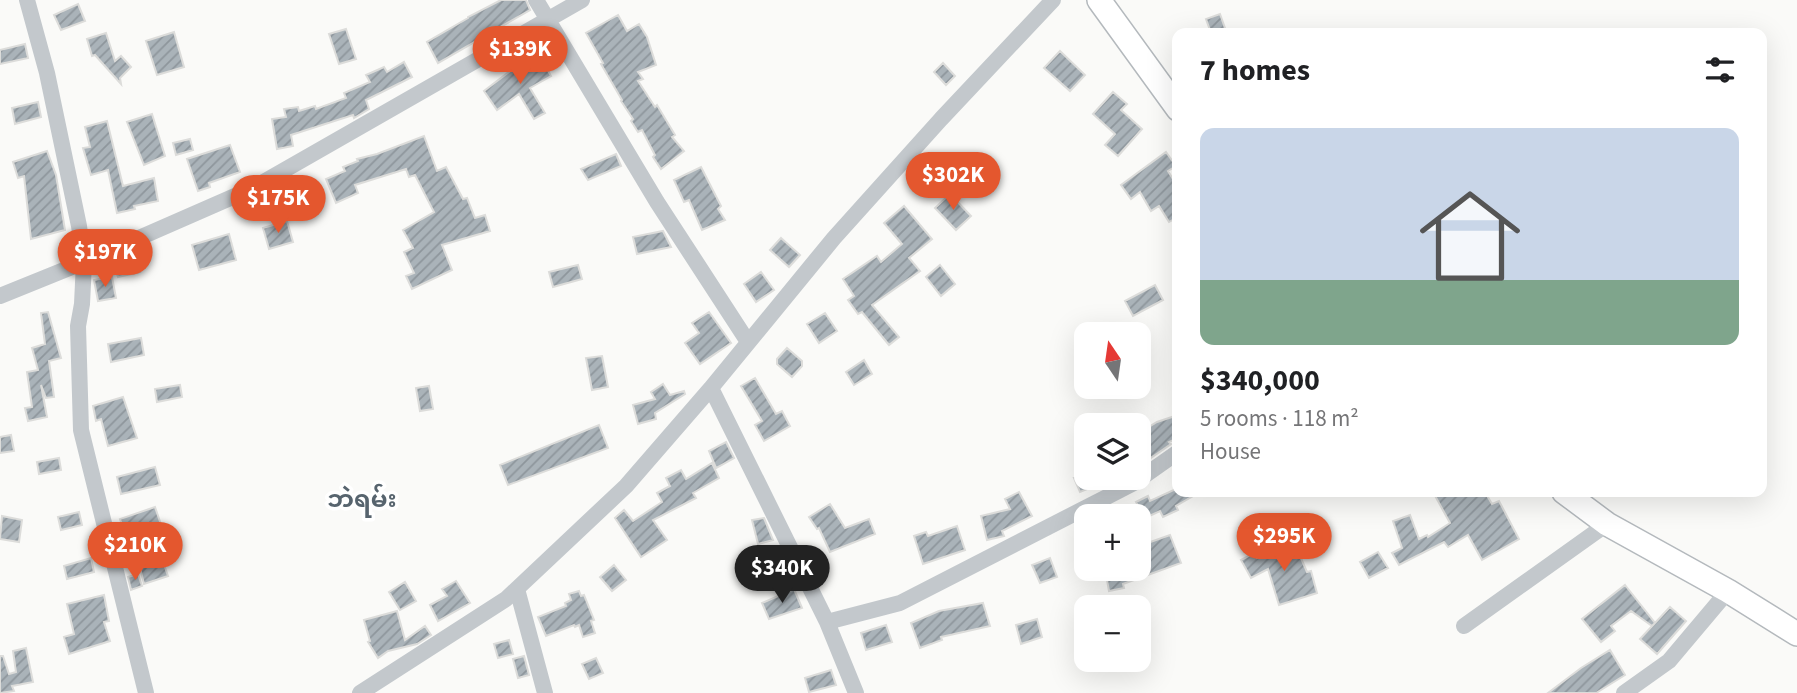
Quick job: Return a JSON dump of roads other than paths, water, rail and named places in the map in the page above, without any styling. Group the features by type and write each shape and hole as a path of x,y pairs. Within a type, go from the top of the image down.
{"highway":[{"path":"1099,0 1172,101"},
{"path":"1571,497 1607,524 1728,591 1797,634"}],"street":[{"path":"27,0 47,73 84,262 78,327 81,430 146,693"},
{"path":"536,0 656,202 748,342"},
{"path":"0,296 253,188 583,0"},
{"path":"360,693 506,599 626,486 711,388 834,238 1053,0"},
{"path":"711,388 827,622 856,693"},
{"path":"827,622 900,603 1134,483 1172,456"},
{"path":"1464,626 1607,524"},
{"path":"517,589 545,693"},
{"path":"1624,693 1669,661 1728,591"}],"district":[{"name":"ဘဲရမ်း","path":"362,499"}]}
